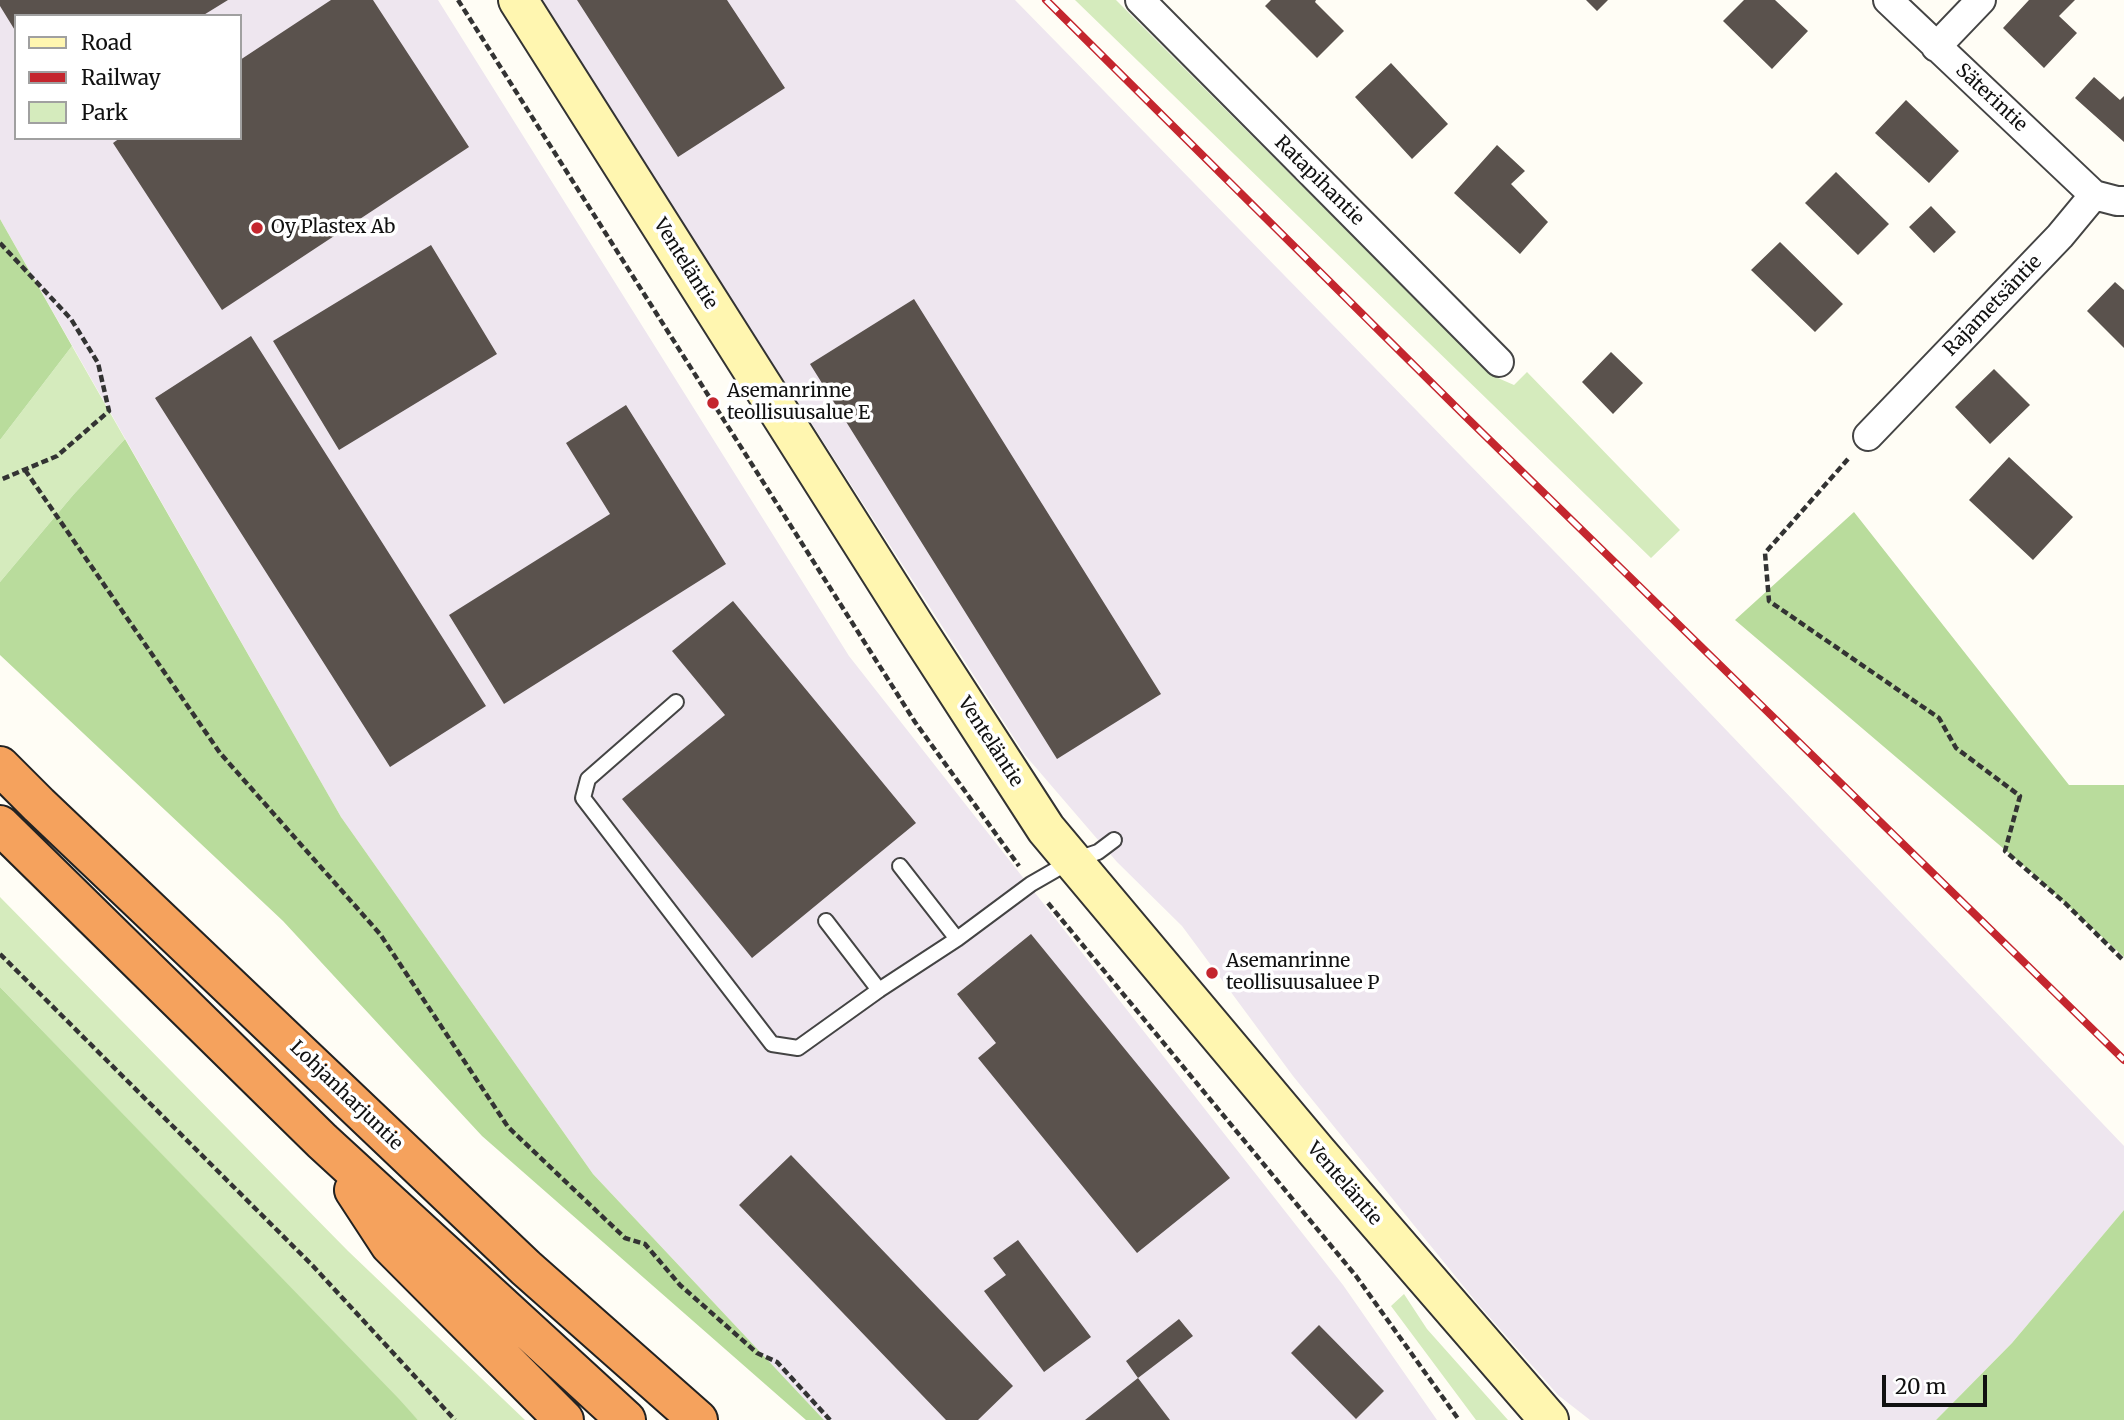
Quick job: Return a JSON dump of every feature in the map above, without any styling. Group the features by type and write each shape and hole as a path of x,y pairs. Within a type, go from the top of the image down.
{"highway":[{"name":"Lohjanharjuntie","path":"0,765 526,1268 698,1420"},
{"path":"0,825 322,1142 626,1420"},
{"path":"322,1142 390,1245 564,1420"}],"street":[{"name":"Venteläntie","path":"518,0 1046,829 1325,1162 1549,1420"},
{"name":"Ratapihantie","path":"1140,0 1499,362"},
{"name":"Säterintie","path":"1888,0 2094,195"},
{"path":"1936,47 1981,0"},
{"path":"2094,195 2124,201"},
{"name":"Rajametsäntie","path":"1868,436 2060,236 2094,195"}],"lane":[{"path":"676,702 588,779 583,798 772,1044 798,1048 957,939 1031,884 1071,861 1098,852 1115,840"},
{"path":"900,866 957,939"},
{"path":"827,921 879,990"}],"path":[{"path":"0,243 71,319 98,363 109,411 57,456 0,480"},
{"path":"1868,436 1765,553 1769,601 1940,718 1956,748 2020,796 2006,851 2065,903 2124,961"},
{"path":"25,470 220,754 380,934 508,1127 625,1238 645,1244 680,1285 737,1336 757,1353 777,1362 830,1420"},
{"path":"0,954 313,1266 455,1420"}],"shaded area":[{"path":"0,0 438,0 849,656 1343,1285 1437,1420 824,1420 593,1174 341,817 0,219"},
{"path":"539,0 1015,0 1598,596 2124,1146 2124,1210 2012,1343 1936,1420 1590,1420 1558,1395 1477,1303 1293,1076 1182,926 1117,862 1025,755"}],"green space":[{"path":"1075,0 1116,0 1491,375 1514,385 1527,372 1680,530 1651,558"},
{"path":"0,219 72,346 0,440"},
{"path":"72,346 125,439 74,494 0,582 0,440"},
{"path":"125,439 341,817 593,1174 824,1420 806,1420 482,1136 283,921 0,655 0,582 74,494"},
{"path":"1854,512 2069,785 2124,785 2124,957 2031,872 1735,620"},
{"path":"0,897 348,1251 525,1420 418,1420 0,987"},
{"path":"0,987 399,1399 418,1420 0,1420"},
{"path":"2124,1210 2124,1420 1936,1420 2012,1343"},
{"path":"1404,1294 1427,1329 1508,1420 1476,1420 1391,1306"}],"building":[{"path":"0,0 228,0 205,14 14,14 14,29 0,6"},
{"name":"Oy Plastex Ab","path":"331,0 373,0 469,147 222,310 113,143 117,140 242,140 242,59"},
{"path":"577,0 727,0 785,88 678,157"},
{"path":"1271,0 1316,0 1344,31 1317,58 1265,6"},
{"path":"1586,0 1608,0 1597,11"},
{"path":"1744,0 1775,0 1808,31 1772,69 1723,21"},
{"path":"2029,0 2075,0 2059,16 2077,33 2044,68 2003,28"},
{"path":"1391,63 1448,124 1412,159 1355,97"},
{"path":"2094,77 2120,100 2124,96 2124,142 2075,98"},
{"path":"1906,100 1959,151 1929,183 1875,133"},
{"path":"1497,145 1525,171 1511,184 1548,222 1520,254 1454,193"},
{"path":"1836,172 1889,224 1858,255 1805,203"},
{"path":"1931,206 1956,232 1934,253 1909,227"},
{"path":"1780,242 1843,304 1815,332 1751,270"},
{"path":"431,245 497,354 339,450 273,341"},
{"path":"2115,282 2124,290 2124,348 2087,311"},
{"path":"914,299 1161,694 1057,759 810,364"},
{"path":"251,336 486,706 390,767 155,398"},
{"path":"1611,352 1643,383 1613,414 1582,382"},
{"path":"1994,369 2030,405 1990,444 1955,407"},
{"path":"626,405 726,564 504,704 449,615 610,514 566,443"},
{"path":"2009,457 2073,517 2033,560 1969,500"},
{"path":"733,601 916,823 752,958 622,799 725,715 672,651"},
{"path":"1031,934 1230,1178 1137,1253 978,1058 996,1043 957,994"},
{"path":"791,1155 1013,1386 978,1420 946,1420 739,1205"},
{"path":"1018,1240 1091,1337 1044,1372 984,1291 1006,1275 993,1258"},
{"path":"1179,1319 1193,1336 1138,1378 1126,1361"},
{"path":"1319,1325 1384,1391 1356,1419 1291,1353"},
{"path":"1138,1378 1170,1420 1085,1420"}],"railway":[{"path":"1046,0 1464,415 2124,1060"}],"place":[{"name":"Oy Plastex Ab","path":"257,228"},
{"name":"Asemanrinne teollisuusalue E","path":"713,403"},
{"name":"Asemanrinne teollisuusaluee P","path":"1212,973"}]}
